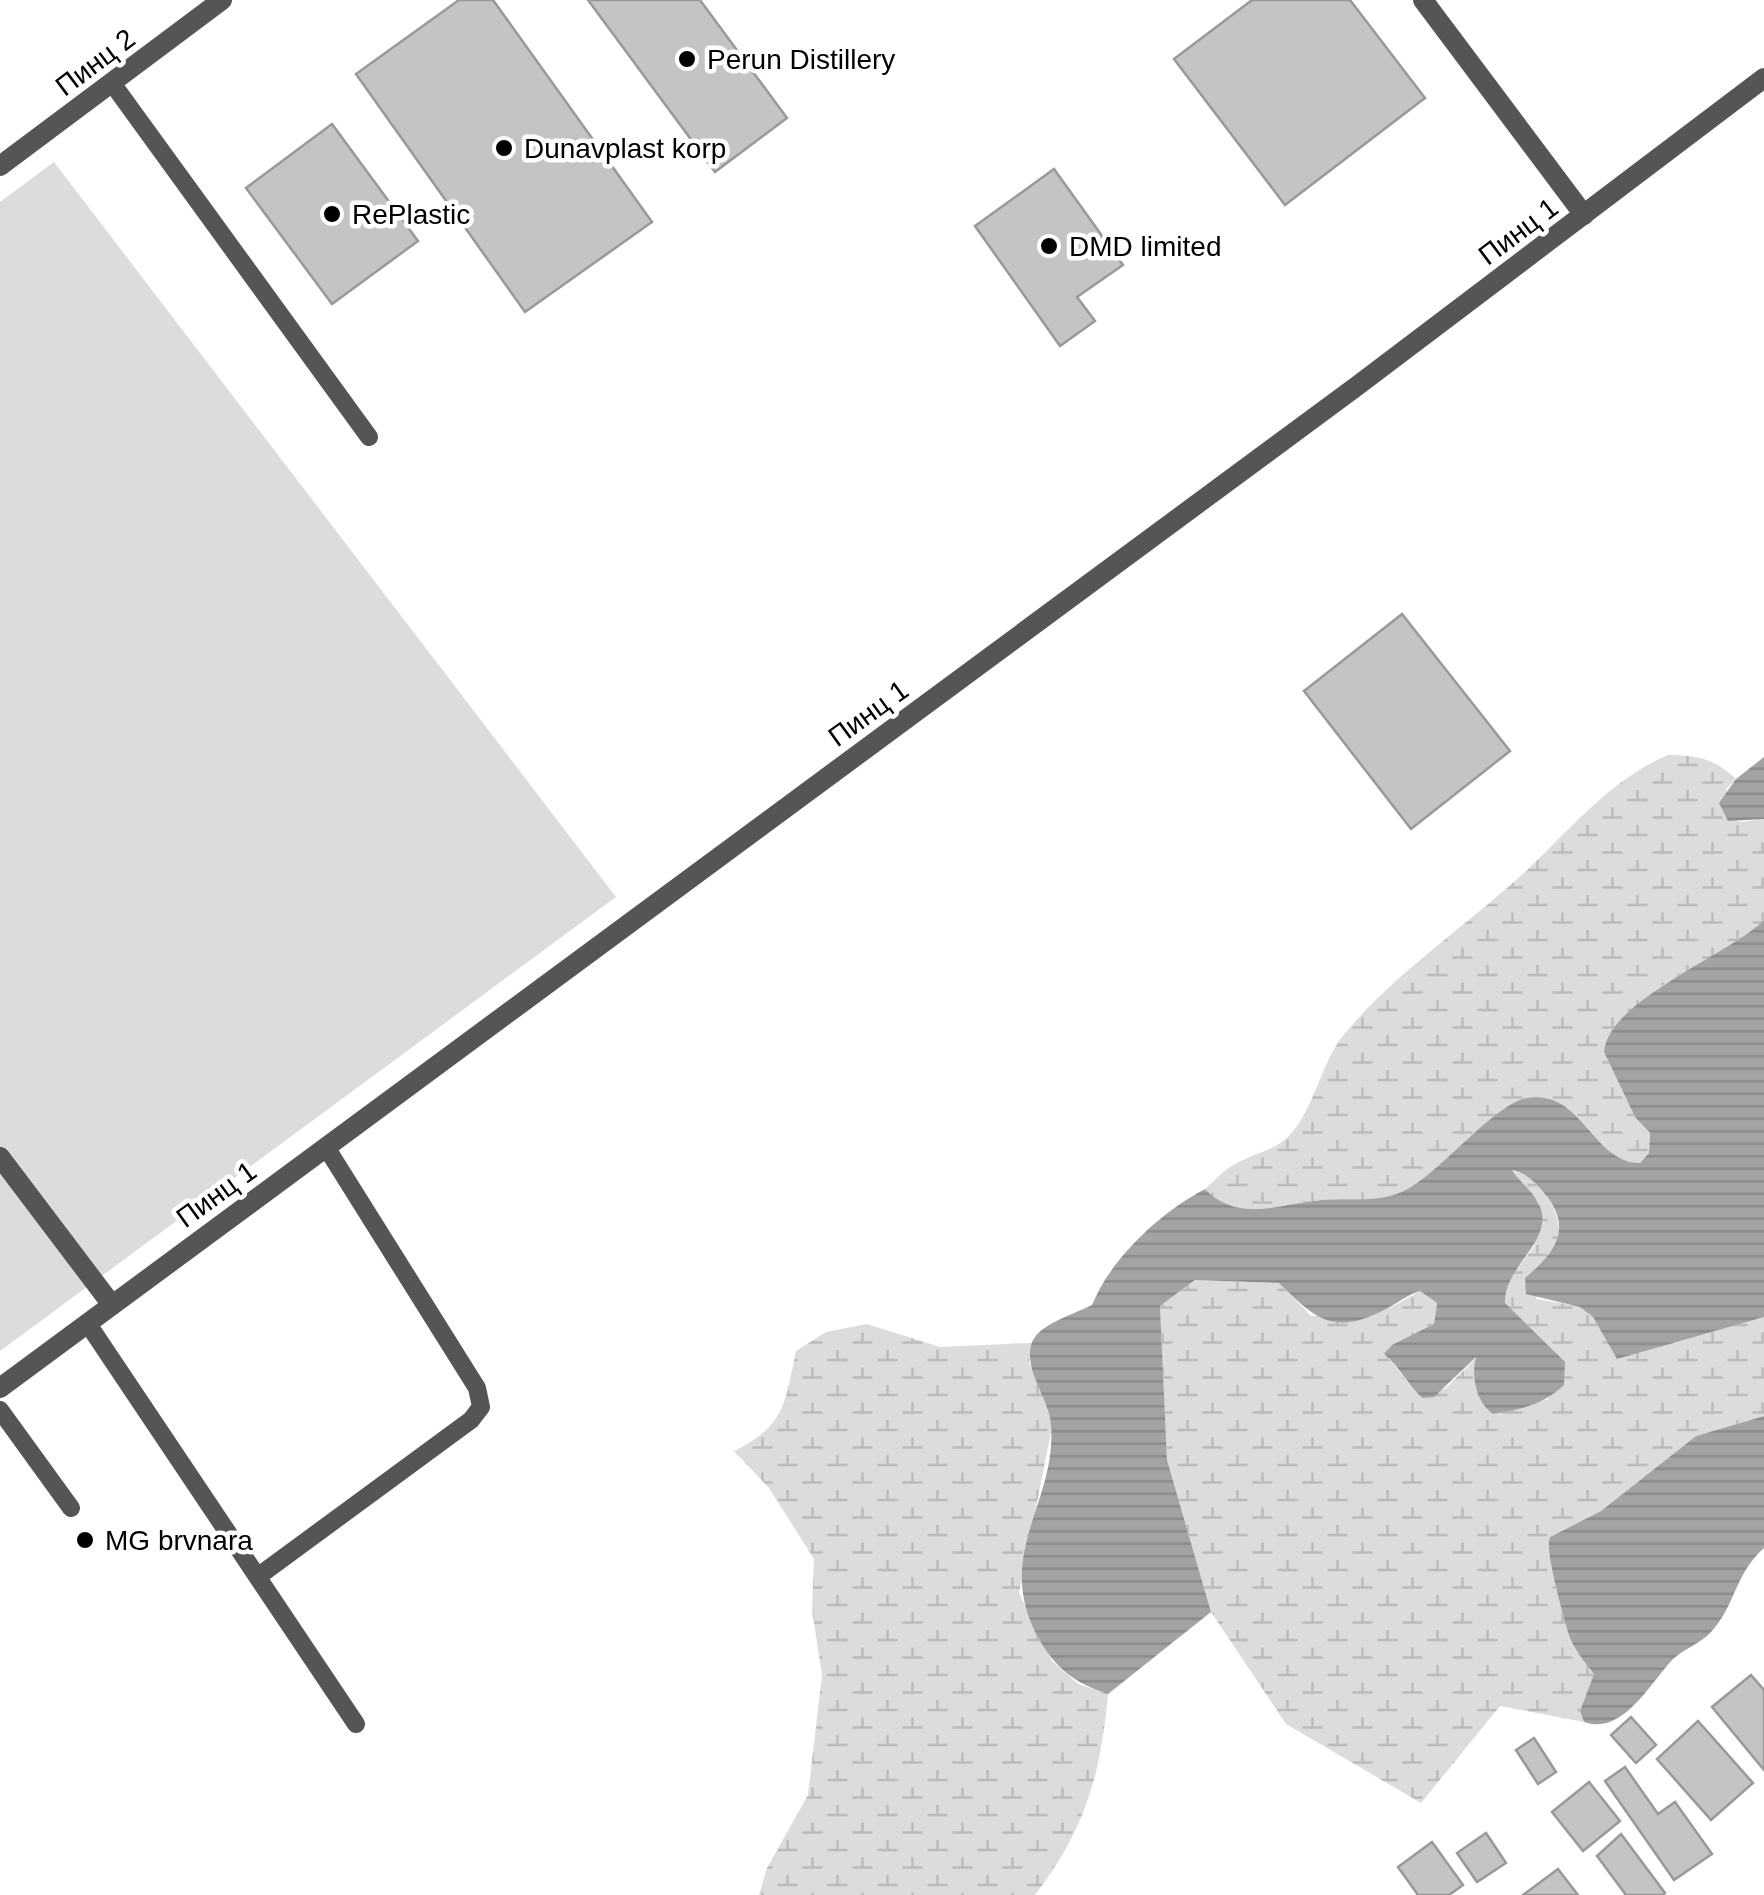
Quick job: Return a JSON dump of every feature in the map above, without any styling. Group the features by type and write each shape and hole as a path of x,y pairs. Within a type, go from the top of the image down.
{"street":[{"name":"Пинц 2","path":"0,166 222,0"},
{"path":"1423,0 1584,215"},
{"name":"Пинц 1","path":"0,1388 1764,78"},
{"path":"0,1157 112,1305"}],"lane":[{"path":"112,83 368,436"},
{"path":"260,1575 471,1420 481,1408 476,1388 326,1147"},
{"path":"88,1324 260,1575 356,1724"},
{"path":"0,1410 72,1508"}],"green space":[{"path":"54,162 616,897 0,1351 0,202"},
{"path":"1668,755 1697,757 1721,767 1736,779 1726,789 1738,822 1764,819 1764,920 1723,951 1652,993 1631,1009 1615,1029 1604,1052 1635,1117 1650,1133 1649,1153 1640,1163 1624,1160 1610,1151 1561,1104 1545,1098 1526,1098 1500,1112 1424,1178 1400,1193 1260,1209 1231,1206 1205,1189 1231,1166 1288,1137 1306,1112 1337,1044 1385,991 1516,880 1605,795 1645,766"},
{"path":"1510,1170 1524,1175 1542,1191 1557,1218 1554,1257 1536,1299 1579,1306 1593,1317 1617,1358 1764,1317 1764,1416 1696,1436 1601,1511 1550,1537 1552,1569 1562,1608 1594,1674 1580,1711 1584,1722 1500,1706 1421,1803 1286,1724 1211,1612 1167,1460 1160,1306 1195,1280 1279,1283 1311,1316 1390,1308 1420,1291 1437,1303 1434,1324 1384,1354 1422,1398 1446,1388 1478,1356 1493,1414 1549,1399 1516,1316 1505,1303 1504,1287 1534,1246 1539,1203"},
{"path":"867,1324 940,1347 1031,1343 1029,1363 1045,1394 1052,1427 1019,1593 1052,1661 1078,1684 1108,1694 1101,1750 1088,1800 1067,1847 1035,1895 759,1895 767,1868 808,1795 822,1675 812,1610 814,1559 769,1488 734,1451 764,1432 780,1412 796,1351 826,1332"}],"shaded area":[{"path":"1764,757 1764,819 1728,821 1719,803 1736,779"},
{"path":"1764,920 1764,1317 1617,1359 1593,1317 1580,1307 1526,1294 1525,1278 1545,1259 1557,1239 1558,1218 1537,1185 1512,1170 1542,1214 1541,1227 1512,1277 1505,1303 1565,1362 1564,1385 1532,1405 1493,1414 1482,1403 1476,1388 1476,1357 1434,1397 1422,1398 1417,1393 1384,1354 1392,1345 1434,1324 1437,1303 1420,1291 1367,1318 1338,1322 1315,1314 1279,1283 1195,1280 1160,1306 1167,1460 1211,1612 1108,1694 1076,1680 1060,1667 1039,1639 1026,1609 1022,1581 1024,1555 1050,1453 1049,1415 1030,1355 1040,1331 1092,1305 1111,1270 1139,1238 1171,1210 1205,1189 1231,1206 1260,1209 1400,1193 1424,1178 1500,1112 1526,1098 1545,1098 1561,1104 1610,1151 1624,1160 1640,1163 1649,1153 1650,1133 1635,1117 1604,1052 1611,1033 1647,996"},
{"path":"1764,1416 1764,1548 1747,1569 1711,1632 1673,1659 1623,1715 1598,1724 1584,1722 1580,1711 1594,1674 1568,1632 1552,1568 1550,1537 1601,1511 1696,1436"}],"building":[{"name":"Dunavplast korp","path":"459,0 493,0 652,222 525,312 356,74"},
{"name":"Perun Distillery","path":"588,0 700,0 787,118 715,172"},
{"path":"1252,0 1350,0 1425,98 1285,205 1174,59"},
{"name":"RePlastic","path":"332,124 418,241 332,304 246,188"},
{"name":"DMD limited","path":"1054,169 1123,265 1077,297 1095,321 1060,346 975,226"},
{"path":"1402,614 1510,751 1411,829 1304,691"},
{"path":"1751,1675 1764,1690 1764,1770 1712,1707"},
{"path":"1631,1717 1656,1745 1636,1763 1611,1735"},
{"path":"1698,1721 1753,1783 1711,1820 1657,1759"},
{"path":"1534,1738 1556,1772 1538,1784 1516,1750"},
{"path":"1625,1767 1658,1814 1675,1802 1712,1854 1674,1880 1605,1781"},
{"path":"1589,1782 1620,1821 1583,1851 1552,1812"},
{"path":"1486,1833 1506,1863 1477,1882 1457,1853"},
{"path":"1621,1834 1663,1895 1626,1895 1597,1856"},
{"path":"1432,1842 1463,1885 1449,1895 1418,1895 1398,1867"},
{"path":"1558,1869 1578,1895 1523,1895"}],"place":[{"name":"Perun Distillery","path":"687,59"},
{"name":"Dunavplast korp","path":"504,148"},
{"name":"RePlastic","path":"332,214"},
{"name":"DMD limited","path":"1049,246"},
{"name":"MG brvnara","path":"85,1540"}]}
